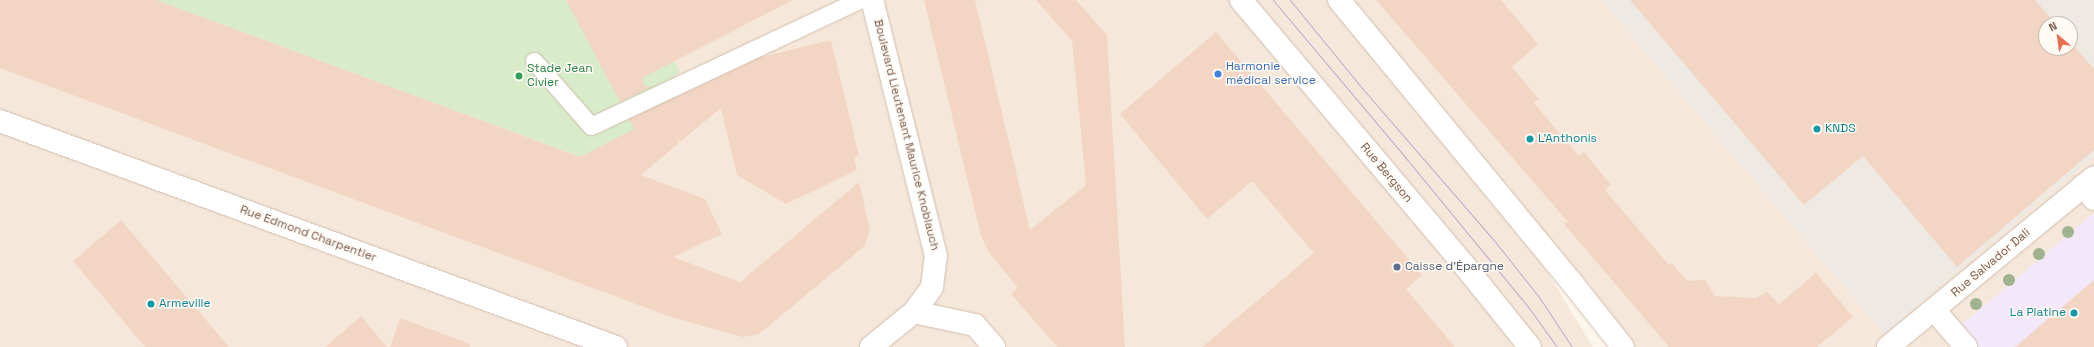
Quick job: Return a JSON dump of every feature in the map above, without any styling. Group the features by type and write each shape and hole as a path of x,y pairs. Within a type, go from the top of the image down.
{"street":[{"name":"Boulevard Lieutenant Maurice Knoblauch","path":"871,347 914,312 932,287 936,256 872,0"},
{"name":"Rue Bergson","path":"1241,0 1464,265 1530,347"},
{"path":"1339,0 1573,284 1623,347"},
{"name":"Rue Edmond Charpentier","path":"0,121 616,347"},
{"name":"Rue Salvador Dali","path":"1888,347 2090,188"},
{"path":"1934,310 1966,347"},
{"path":"914,312 975,325 994,347"}],"lane":[{"path":"534,60 591,126 859,0"}],"shaded area":[{"path":"0,0 2094,0 2094,347 1624,347 1508,208 1593,347 0,347"},
{"name":"KNDS","path":"1601,0 2094,0 2094,156 1884,334"},
{"path":"2094,213 2094,347 1966,347 1953,332"}],"green space":[{"name":"Stade Jean Civier","path":"156,0 649,0 653,23 680,72 670,80 684,105 584,158"}],"building":[{"path":"0,0 156,0 580,157 634,129 629,119 758,58 831,40 859,156 854,157 857,170 786,204 737,175 721,108 681,141 677,139 679,143 641,175 705,199 722,234 673,257 740,282 859,182 870,230 865,245 860,250 759,334 743,337 671,317 0,68"},
{"path":"566,0 793,0 642,78 645,87 654,85 620,102"},
{"path":"924,0 975,0 1030,230 1086,185 1072,41 1036,0 1076,0 1107,35 1125,347 1057,347 1011,294 1018,288 990,254 981,236"},
{"path":"1376,0 1501,0 1538,44 1512,67 1539,99 1534,103 1579,156 1584,152 1611,185 1605,190 1669,265 1672,263 1687,281 1705,280 1715,296 1756,298 1767,292 1779,304 1816,273 1853,317 1817,347 1669,347 1564,224 1568,222"},
{"name":"KNDS","path":"1630,0 2035,0 2049,16 2038,16 2038,56 2078,56 2078,50 2094,69 2094,150 1957,267 1863,156 1804,205"},
{"path":"1216,32 1422,275 1406,289 1455,347 1202,347 1314,253 1252,181 1207,219 1120,114"},
{"name":"Armeville","path":"121,220 229,347 145,347 73,261"},
{"name":"La Platine","path":"2094,280 2094,347 2015,347"},
{"path":"361,316 387,347 325,347"},
{"path":"400,318 470,344 470,347 390,347"}],"tram line":[{"path":"1273,0 1529,308 1557,347"},
{"path":"1290,0 1362,88 1493,239 1539,297 1572,347"}],"place":[{"name":"Harmonie médical service","path":"1218,74"},
{"name":"Stade Jean Civier","path":"519,76"},
{"name":"KNDS","path":"1817,129"},
{"name":"L'Anthonis","path":"1530,139"},
{"name":"Caisse d'Épargne","path":"1397,267"},
{"name":"Armeville","path":"151,304"},
{"name":"La Platine","path":"2074,313"}]}
